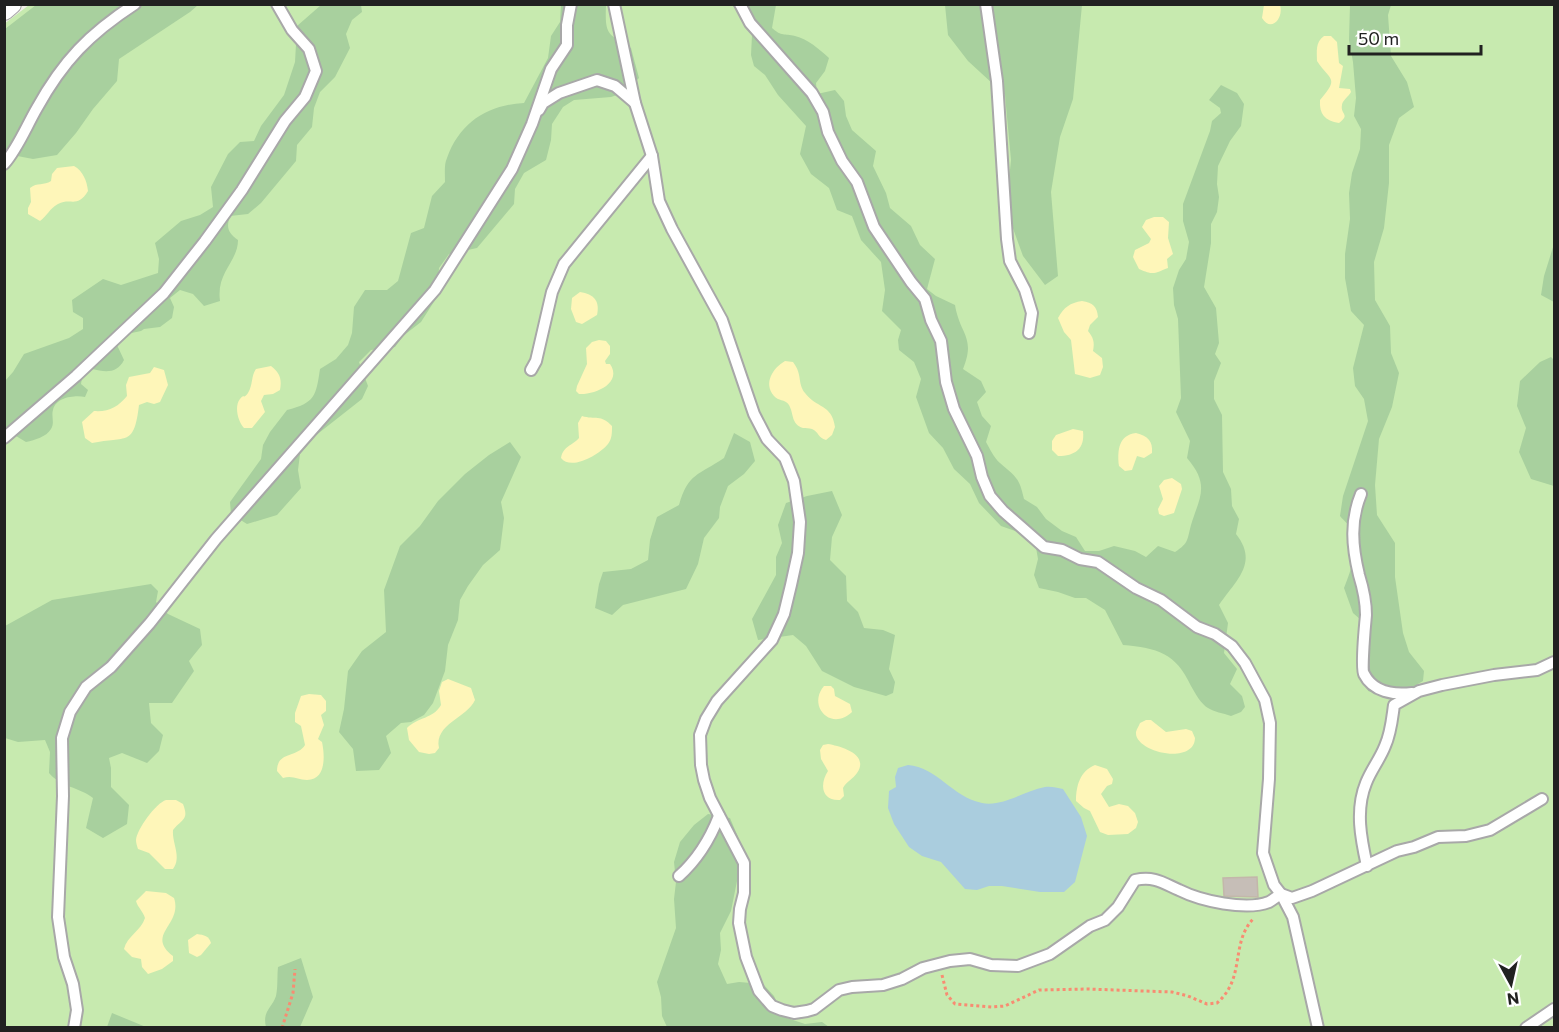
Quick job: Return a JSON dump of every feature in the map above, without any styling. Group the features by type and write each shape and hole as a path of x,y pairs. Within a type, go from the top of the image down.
{"street":[{"path":"4,10 11,4"}],"lane":[{"path":"4,164 13,155 27,125 60,69 103,27 135,4"},
{"path":"4,438 76,376 164,292 211,232 242,189 285,121 305,97 316,71 309,49 292,30 277,4"},
{"path":"532,124 551,69 567,45 567,25 571,4"},
{"path":"614,4 635,103 652,156 659,201 722,320 754,414 767,439 784,458 794,482 800,522 798,553 791,585 784,614 772,640 717,701 700,735 700,765 704,780 719,816 739,849 744,863 744,893 739,923 746,957 759,992 772,1006 782,1010 807,1011 814,1009 839,990 883,985 941,963 970,959 991,965 1018,966 1050,954 1090,926 1105,920 1118,907 1135,880 1145,878 1165,882 1178,890 1212,902 1238,905 1268,902 1281,894"},
{"path":"740,4 750,23 812,93 823,112 828,132 842,161 857,182 874,227 910,282 925,299 930,320 941,341 946,382 954,409 976,456 990,496 1003,511 1044,547 1062,550 1080,559 1098,562 1136,588 1161,600 1197,627 1215,634 1232,646 1245,663 1265,700 1270,723 1269,779 1263,853 1274,885 1293,917 1318,1028"},
{"path":"986,4 997,81 1007,239 1010,261 1025,290 1032,313 1029,333"},
{"path":"74,1028 77,1010 73,984 64,957 58,917 63,796 62,738 70,712 86,687 111,667 150,623 216,539 435,290 512,169 543,103 559,93 597,80 615,86 635,103"},
{"path":"531,370 536,361 552,292 564,264 652,156"},
{"path":"1361,494 1354,510 1353,535 1356,561 1365,594 1365,642 1362,671 1365,677 1388,694 1419,691 1494,675 1537,670 1554,662"},
{"path":"1367,866 1359,818 1365,784 1391,731 1394,705 1419,691"},
{"path":"1281,894 1292,898 1312,891 1438,837 1466,836 1490,830 1542,799"},
{"path":"679,876 697,857 713,831 719,816"},
{"path":"1526,1028 1554,1009"}],"path":[{"path":"941,963 947,995 955,1004 992,1008 1005,1006 1039,990 1088,989 1172,993 1188,996 1207,1004 1217,1003 1230,989 1234,979 1239,959 1240,940 1245,927 1268,902"},
{"path":"282,1028 293,993 296,969"}],"green space":[{"path":"29,5 1554,5 1554,1027 5,1028 4,24"},
{"path":"36,5 198,5 119,59 117,81 57,155 33,159 7,154 5,159 5,29"},
{"path":"321,5 361,5 362,12 352,20 346,34 350,48 335,77 320,92 314,108 312,127 297,145 296,161 261,203 248,214 230,216 229,230 238,240 235,255 221,282 220,301 204,306 193,294 180,290 170,298 174,307 172,318 160,327 127,334 117,345 124,360 118,368 106,371 92,369 82,378 81,384 88,390 85,397 76,396 58,402 53,410 53,422 49,432 26,442 16,436 9,437 5,444 5,381 24,354 69,338 83,329 83,318 73,312 72,300 103,279 121,285 158,273 159,259 155,243 181,221 200,215 213,207 211,187 228,154 240,142 254,141 261,126 284,95 295,62 297,26"},
{"path":"561,5 606,5 606,22 609,32 631,48 639,78 623,93 611,97 574,100 563,107 552,124 546,160 524,173 515,189 514,204 477,248 449,254 439,268 437,297 421,322 403,336 395,347 371,350 359,362 368,386 362,399 315,436 300,454 298,470 301,488 277,515 247,524 231,514 230,502 261,459 263,445 270,432 287,410 309,401 315,392 320,369 336,359 348,345 352,333 354,307 365,290 387,290 398,281 411,233 424,228 432,196 445,182 446,160 459,134 487,112 511,104 524,103 548,58 551,36 560,22"},
{"path":"732,5 776,5 772,28 775,31 804,39 829,58 825,71 816,83 817,94 835,90 844,101 846,116 852,130 876,151 873,166 886,193 890,208 911,226 920,245 935,259 927,289 955,305 968,343 967,358 963,369 981,381 986,392 977,402 982,416 991,426 986,442 996,459 1016,478 1024,499 1037,507 1046,519 1062,531 1076,537 1085,551 1099,551 1114,546 1135,551 1146,557 1158,546 1175,552 1188,538 1200,498 1201,483 1187,458 1190,441 1176,412 1181,398 1178,319 1173,288 1179,270 1186,259 1189,242 1183,221 1183,204 1212,121 1221,113 1220,108 1209,100 1221,85 1237,93 1244,104 1241,126 1230,141 1218,166 1219,197 1217,212 1211,224 1211,243 1204,287 1216,308 1219,343 1215,354 1221,363 1214,381 1214,399 1222,415 1223,472 1231,489 1232,506 1239,519 1236,534 1243,544 1245,554 1245,563 1238,579 1219,605 1228,623 1224,653 1237,669 1230,684 1242,696 1245,707 1241,712 1231,716 1205,706 1172,659 1146,648 1123,645 1105,610 1086,598 1075,598 1039,588 1034,575 1038,559 1035,542 1021,533 1001,526 979,503 970,484 954,469 943,448 929,433 916,397 921,379 914,362 899,350 898,340 901,330 882,311 885,290 881,262 861,240 852,216 837,210 829,188 811,174 800,154 806,126 778,95 765,75 754,66 751,55 752,35 739,12"},
{"path":"945,5 1082,5 1073,99 1060,137 1051,192 1058,276 1045,285 1023,256 1006,209 1011,160 1005,95 968,61 948,35"},
{"path":"1350,5 1391,5 1388,15 1391,56 1407,82 1414,107 1399,118 1389,145 1389,183 1384,228 1374,262 1375,300 1390,326 1391,353 1399,373 1392,407 1379,439 1375,485 1377,515 1395,543 1395,577 1403,633 1409,652 1424,671 1423,681 1397,694 1368,691 1363,656 1370,641 1368,626 1353,613 1344,588 1353,560 1355,538 1351,528 1340,516 1343,496 1368,421 1364,399 1355,386 1353,368 1364,325 1351,311 1345,278 1345,254 1350,219 1349,193 1352,173 1360,149 1361,129 1354,116 1356,98 1349,40"},
{"path":"1554,244 1554,302 1541,295"},
{"path":"1551,357 1554,360 1554,486 1531,479 1519,452 1526,428 1517,406 1520,381 1540,362"},
{"path":"734,433 750,442 755,461 744,474 728,486 720,507 719,518 704,538 698,564 686,589 623,605 612,615 595,608 603,572 631,569 648,560 650,540 657,517 679,505 682,494 691,481 724,458"},
{"path":"510,442 521,457 501,502 504,518 500,550 483,565 460,600 458,620 448,645 445,671 433,703 424,715 411,722 401,723 386,736 391,753 379,770 356,771 353,749 339,732 348,671 362,651 386,632 384,590 400,546 420,526 438,501 465,474"},
{"path":"832,491 842,515 832,537 830,560 846,576 847,601 858,612 864,628 883,630 895,635 889,669 895,682 893,693 886,696 854,687 822,671 806,646 793,635 758,640 752,619 776,575 776,557 782,543 778,525 786,503"},
{"path":"151,584 158,591 156,602 168,614 200,629 202,645 189,661 194,671 172,703 149,703 151,723 163,735 159,751 147,763 122,753 109,758 111,787 129,805 127,824 103,838 86,828 93,798 59,781 49,773 50,752 45,740 18,742 5,738 5,626 52,600"},
{"path":"708,814 730,818 738,837 740,866 731,911 720,933 721,950 718,964 727,984 739,982 763,984 774,996 784,1017 805,1024 822,1022 829,1027 667,1027 662,1016 657,982 676,928 674,862 680,842 694,825"},
{"path":"301,958 313,997 300,1027 266,1027 266,1013 276,996 278,967"},
{"path":"112,1013 146,1027 107,1027"}],"sand":[{"path":"1264,5 1280,5 1280,15 1273,24 1269,24 1262,18"},
{"path":"1324,36 1331,36 1337,42 1339,63 1343,66 1339,88 1350,89 1351,92 1342,103 1345,116 1339,123 1327,119 1321,109 1320,100 1331,83 1331,79 1317,61 1318,44"},
{"path":"74,166 86,180 88,191 84,196 77,201 58,204 40,221 28,214 31,202 30,188 51,181 52,174 57,168"},
{"path":"1163,217 1169,222 1168,238 1173,254 1167,259 1168,268 1152,273 1139,269 1133,257 1135,250 1149,243 1151,239 1142,227 1146,220"},
{"path":"580,292 592,296 598,306 597,315 582,324 576,322 571,309 572,298"},
{"path":"1082,301 1094,306 1098,317 1090,325 1088,331 1093,340 1093,351 1102,358 1103,367 1100,375 1090,378 1075,374 1071,340 1064,332 1058,318 1068,306"},
{"path":"606,341 610,346 610,354 605,361 606,364 610,364 613,377 599,390 579,394 576,391 587,364 586,348 592,342"},
{"path":"785,361 793,362 801,386 809,398 831,414 835,427 832,435 826,440 812,429 796,424 789,405 776,398 771,391 769,381 771,376"},
{"path":"271,366 280,376 280,390 264,395 261,401 265,412 252,428 244,428 237,414 238,402 248,393 256,369"},
{"path":"154,367 164,370 168,385 160,402 154,404 147,402 139,405 131,434 121,439 92,443 85,438 82,422 94,411 109,410 120,403 127,396 126,385 129,377 150,373"},
{"path":"582,416 608,422 612,426 610,440 592,457 578,462 566,462 561,458 562,454 579,438 578,423"},
{"path":"1073,429 1083,431 1080,447 1074,453 1058,456 1052,450 1052,441 1056,435"},
{"path":"1136,433 1149,440 1152,453 1144,458 1137,456 1132,470 1125,471 1119,466 1120,444 1130,434"},
{"path":"1172,478 1181,484 1182,489 1174,513 1164,516 1159,514 1158,509 1163,499 1159,486 1164,480"},
{"path":"448,679 471,688 475,700 441,733 439,748 435,753 419,752 409,740 407,728 438,710 441,705 439,691 442,682"},
{"path":"824,686 831,686 835,696 850,704 852,712 836,719 824,714 818,701"},
{"path":"321,695 326,701 326,711 321,715 324,725 318,739 322,742 323,766 318,776 313,779 283,778 277,771 280,760 302,749 305,745 301,726 295,722 295,713 301,696"},
{"path":"1151,720 1166,732 1186,729 1192,731 1195,738 1192,747 1185,752 1175,754 1164,753 1144,745 1138,739 1136,732 1140,723"},
{"path":"828,744 852,752 860,761 857,773 843,788 844,796 840,800 829,798 823,787 828,771 821,759 820,750 823,745"},
{"path":"1095,765 1107,769 1113,779 1112,784 1107,786 1101,794 1109,807 1119,804 1128,806 1135,813 1138,822 1136,828 1128,834 1108,835 1100,832 1090,811 1076,801 1082,775"},
{"path":"166,800 176,800 183,804 185,813 184,818 173,830 177,860 173,869 165,869 149,853 138,849 136,841 148,817 157,806"},
{"path":"146,891 166,893 174,898 175,907 174,915 163,935 165,948 173,956 173,961 162,969 148,974 142,967 141,959 132,957 124,949 145,918 136,901"},
{"path":"197,934 206,936 211,943 197,957 189,953 188,940"}],"water":[{"path":"908,765 928,771 962,795 982,803 1006,801 1045,787 1063,789 1081,817 1087,836 1075,882 1064,892 1040,892 1002,886 989,886 977,890 965,889 941,862 922,856 909,847 894,824 888,808 889,791 896,787 895,777 898,768"}],"building":[{"path":"1257,877 1258,897 1224,896 1223,878"}]}
